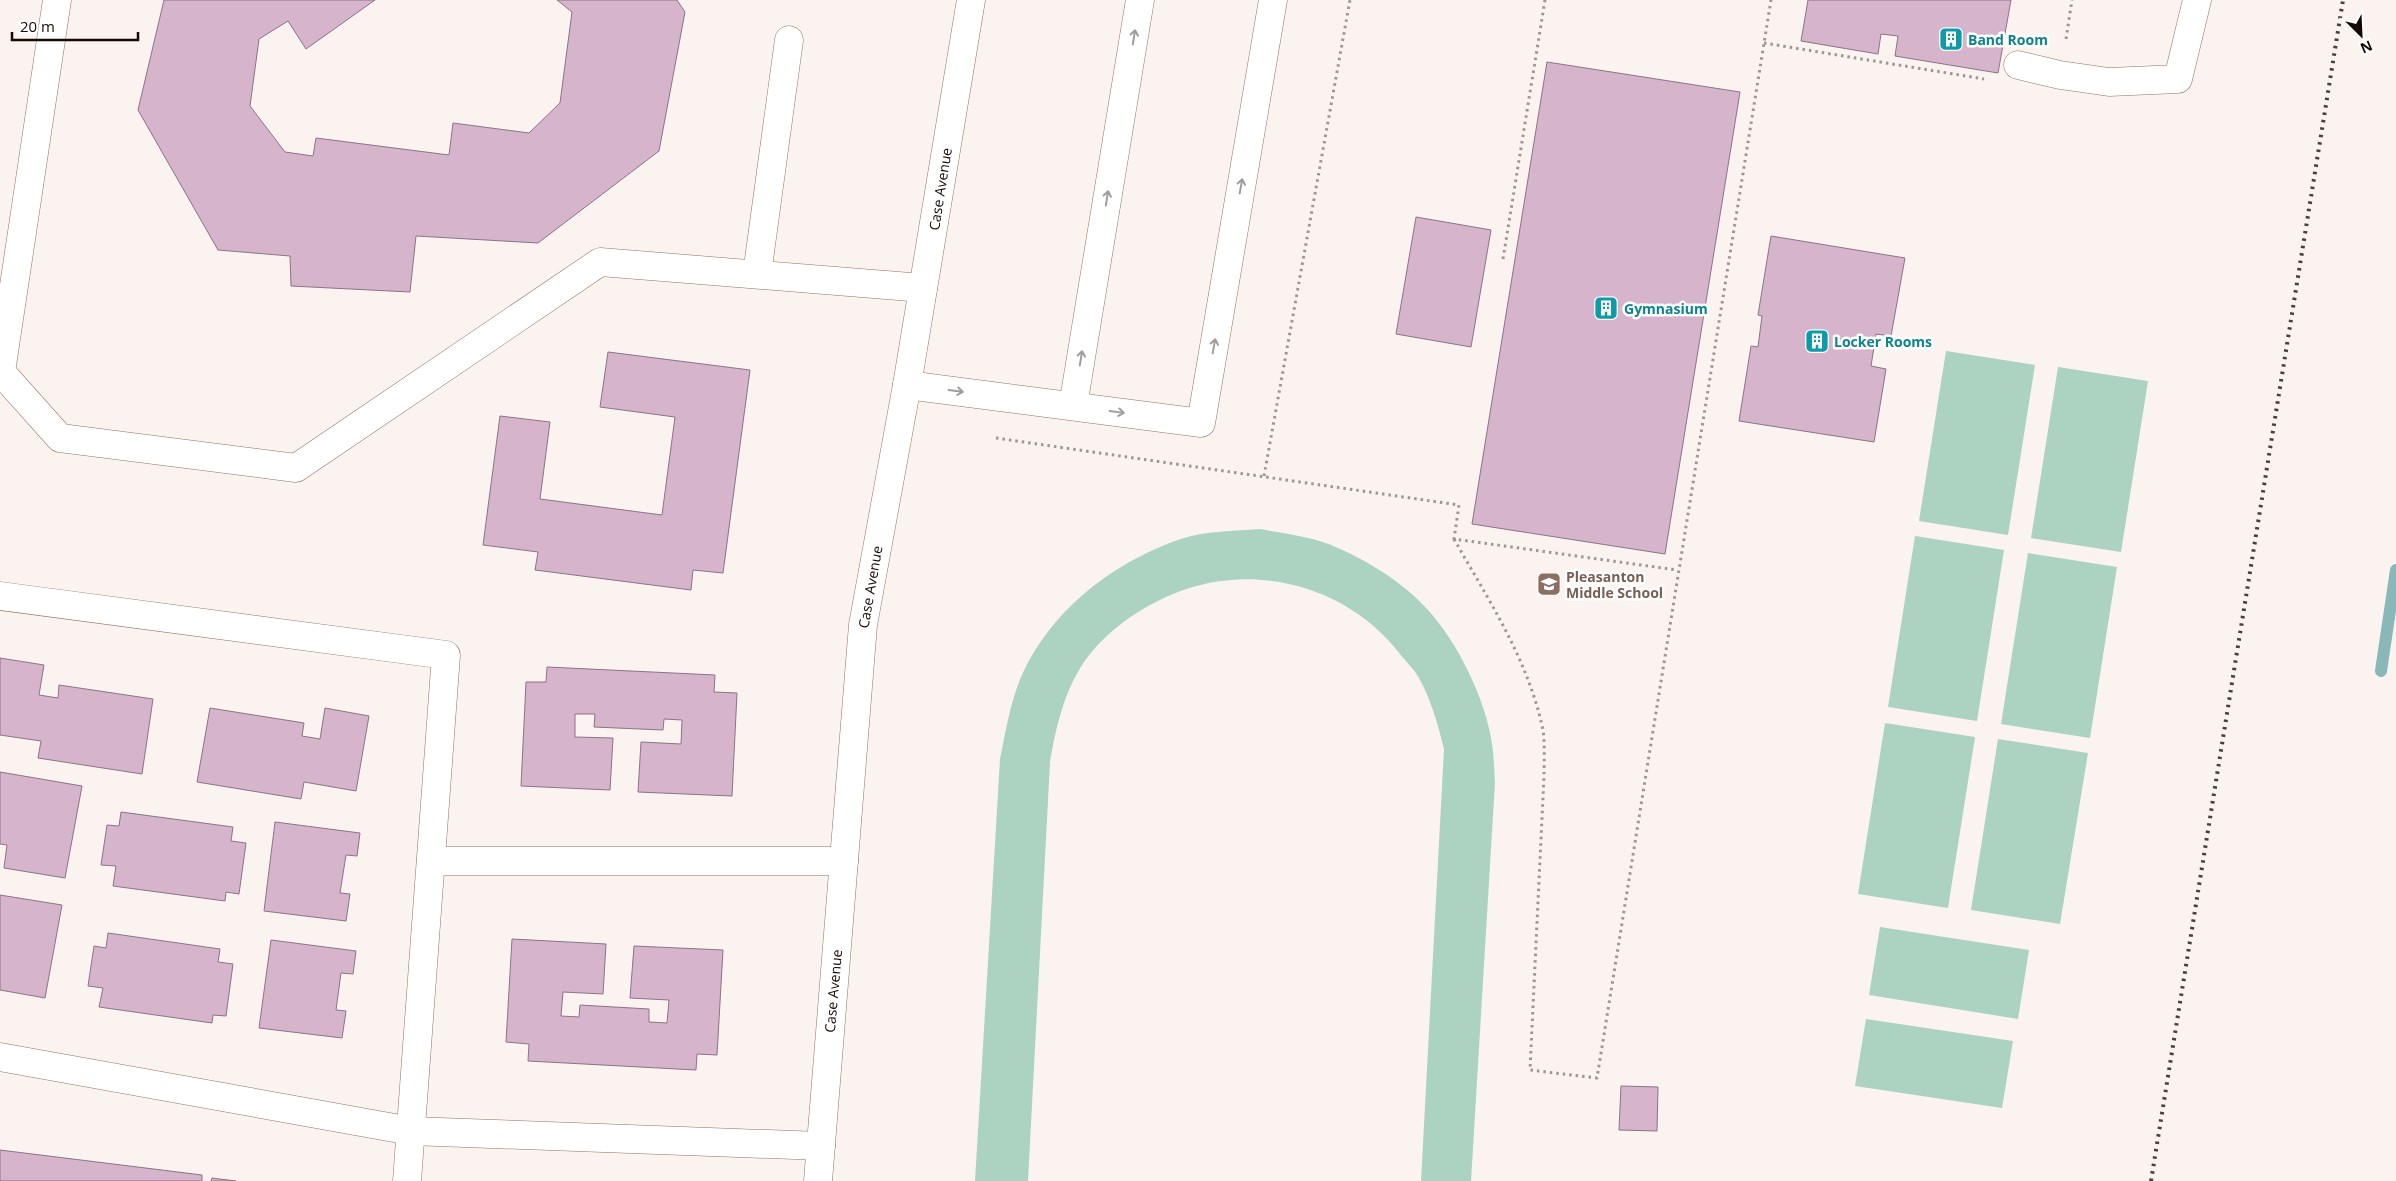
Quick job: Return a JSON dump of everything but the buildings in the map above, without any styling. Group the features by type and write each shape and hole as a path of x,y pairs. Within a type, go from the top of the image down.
{"street":[{"path":"57,0 1,372 60,438 296,468 600,262 923,288"},
{"name":"Case Avenue","path":"818,1181 863,625 907,385 971,0"},
{"path":"1073,406 1140,0"},
{"path":"907,385 1201,423 1273,0"},
{"path":"2018,65 2060,75 2109,82 2178,79 2197,0"},
{"path":"757,274 789,40"},
{"path":"0,596 446,655 407,1181"},
{"path":"430,861 844,861"},
{"path":"0,1057 411,1131 821,1146"}],"path":[{"path":"1264,476 1350,0"},
{"path":"1503,259 1545,0"},
{"path":"996,438 1459,504 1454,539 1498,614 1517,652 1534,693 1543,732 1544,776 1530,1070 1597,1078 1677,570 1771,0"},
{"path":"2060,75 2072,0"},
{"path":"1764,43 1989,80"},
{"path":"1454,539 1677,570"}],"green space":[{"path":"1946,351 2035,365 2008,535 1919,521"},
{"path":"2058,367 2148,381 2121,552 2031,538"},
{"path":"1260,529 1310,538 1329,544 1374,567 1409,591 1428,610 1450,639 1469,673 1484,709 1492,744 1495,782 1471,1181 1421,1181 1444,749 1431,704 1419,678 1400,654 1378,630 1353,611 1326,596 1297,586 1266,580 1235,580 1204,584 1173,594 1135,614 1112,631 1092,651 1071,685 1058,723 1050,762 1028,1181 975,1181 1000,759 1018,685 1030,660 1045,636 1063,614 1105,577 1155,549 1190,536"},
{"path":"1915,536 2004,550 1977,721 1888,707"},
{"path":"2028,553 2117,567 2090,738 2001,724"},
{"path":"1885,723 1975,737 1948,908 1858,894"},
{"path":"1998,739 2088,753 2060,924 1971,910"},
{"path":"1880,927 2029,950 2018,1019 1869,995"},
{"path":"1866,1019 2013,1041 2002,1108 1855,1086"}],"waterway":[{"path":"2381,671 2396,570"}],"railway":[{"path":"2151,1181 2343,0"}],"place":[{"name":"Band Room","path":"1951,39"},
{"name":"Gymnasium","path":"1606,308"},
{"name":"Locker Rooms","path":"1817,341"},
{"name":"Pleasanton Middle School","path":"1549,584"}]}
